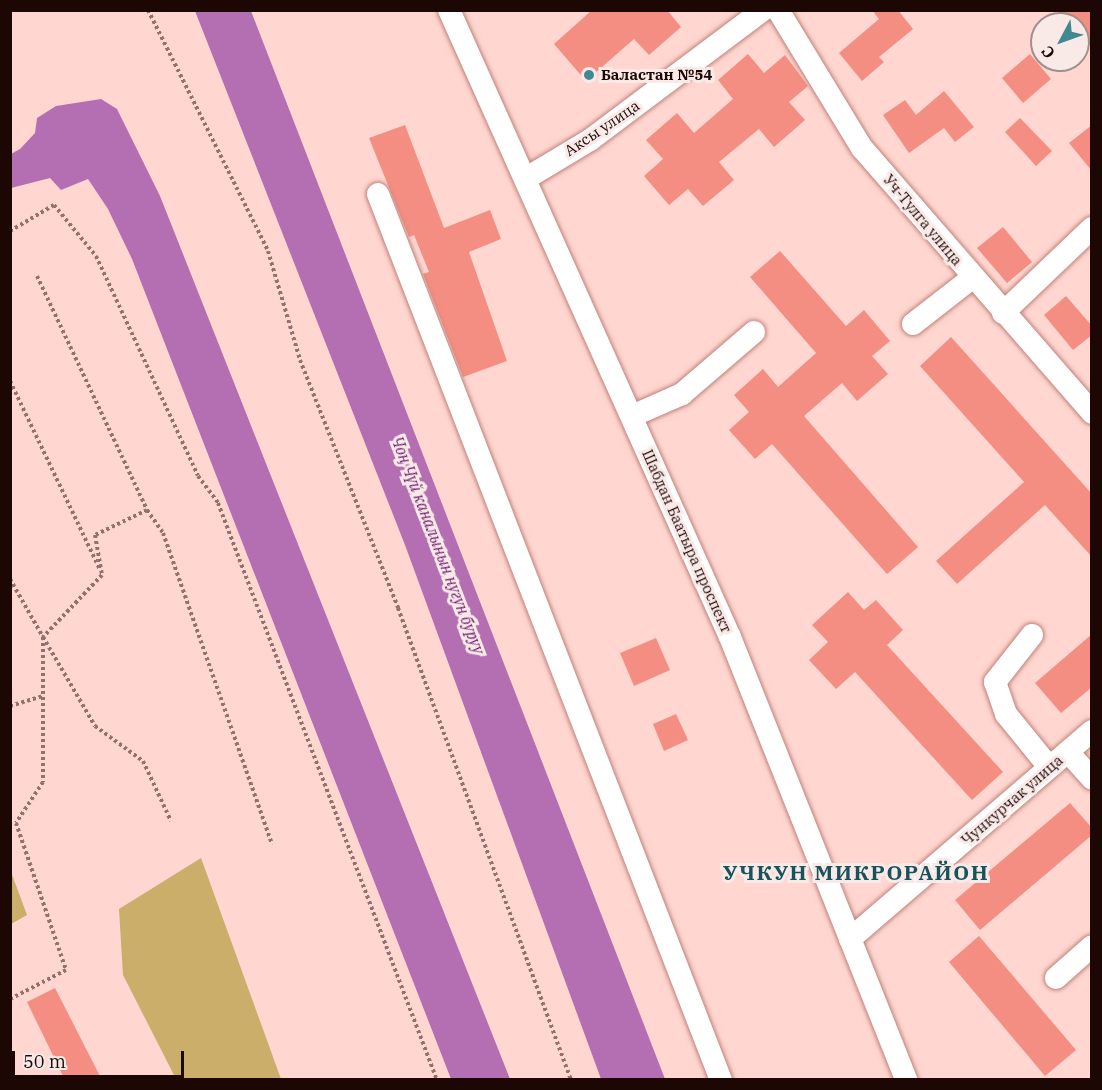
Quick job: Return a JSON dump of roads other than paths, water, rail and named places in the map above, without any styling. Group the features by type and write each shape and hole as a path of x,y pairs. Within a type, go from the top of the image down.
{"street":[{"name":"Шабдан Баатыра проспект","path":"449,10 730,637 906,1080"},
{"name":"Аксы улица","path":"525,179 590,140 763,10"},
{"name":"Уч-Тулга улица","path":"778,10 862,148 972,278 1092,413"},
{"path":"378,194 722,1080"},
{"path":"1004,313 1092,228"},
{"path":"913,324 972,278"},
{"path":"632,416 682,394 754,332"},
{"path":"1032,635 995,682 1006,714 1049,767"},
{"name":"Чункурчак улица","path":"850,939 1092,731"},
{"path":"1068,752 1092,779"},
{"path":"1056,978 1092,946"}],"water":[{"name":"Чоң Чүй каналынын нугун буруу","path":"195,11 251,11 665,1079 601,1079 405,545"},
{"path":"101,99 117,109 160,196 510,1079 451,1079 132,259 108,209 88,179 61,190 50,178 11,188 11,154 20,149 35,133 37,118 56,106"}],"place":[{"name":"Баластан №54","path":"589,75"}],"district":[{"name":"УЧКУН МИКРОРАЙОН","path":"856,872"}]}
